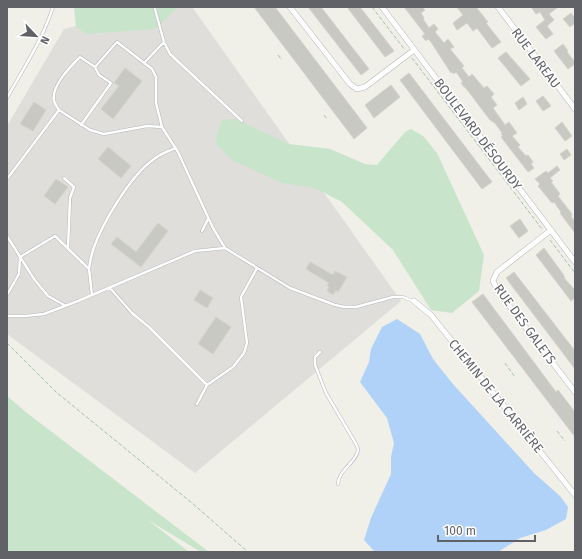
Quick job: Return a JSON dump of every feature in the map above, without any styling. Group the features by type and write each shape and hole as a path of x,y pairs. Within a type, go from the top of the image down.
{"street":[{"path":"290,7 350,84 357,89 365,87 414,50"},
{"name":"BOULEVARD DÉSOURDY","path":"382,7 575,262"},
{"name":"RUE LAREAU","path":"498,7 575,109"},
{"name":"RUE DES GALETS","path":"551,230 497,272 493,281 498,291 575,392"},
{"name":"CHEMIN DE LA CARRIÈRE","path":"414,301 431,315 575,494"}],"lane":[{"path":"7,98 50,19 53,7"},
{"path":"155,8 164,42 170,54 242,121"},
{"path":"95,67 117,42 152,69 156,78 156,103 162,127 176,148 208,218 225,248 290,288 335,305 356,307 393,296 403,297 414,301"},
{"path":"144,63 164,42"},
{"path":"81,124 111,83 99,75 95,67 80,57 62,77 55,92 54,102 59,110 90,130 104,134 147,126 162,127"},
{"path":"7,179 59,110"},
{"path":"92,295 89,269 92,251 116,204 132,180 153,159 176,148"},
{"path":"64,178 74,187 70,198 68,248"},
{"path":"202,231 208,218"},
{"path":"7,236 34,279 48,296 66,306"},
{"path":"20,257 55,236 89,269"},
{"path":"7,316 44,314 110,288 195,251 225,248"},
{"path":"7,295 19,274 20,257"},
{"path":"197,404 207,385 233,368 244,354 247,343 241,297 257,268"},
{"path":"110,288 132,313 149,327 207,385"},
{"path":"320,352 315,357 314,365 326,393 358,450 356,455 340,476 338,484"}],"path":[{"path":"372,7 404,49"},
{"path":"278,54 282,60"},
{"path":"412,59 542,230"},
{"path":"324,115 327,119"},
{"path":"550,240 575,273"},
{"path":"7,343 56,392 192,503 248,552"},
{"path":"505,363 515,377"},
{"path":"557,430 565,441"}],"shaded area":[{"path":"149,7 192,7 401,301 195,473 7,334 7,126 64,29"}],"green space":[{"path":"74,7 178,7 155,29 86,34 76,27"},
{"path":"235,119 289,144 330,149 365,164 377,165 405,132 411,129 423,136 437,153 484,255 479,291 452,313 431,310 393,250 342,202 315,188 282,183 232,160 217,145 216,137 222,120"},
{"path":"7,396 27,413 209,552 201,552 148,520 189,552 7,552"}],"water":[{"path":"397,319 420,334 433,359 452,383 534,473 560,496 568,507 566,519 546,530 520,538 498,552 375,552 364,540 371,518 391,474 391,457 394,443 387,418 360,382 369,362 371,349 382,327"}],"building":[{"path":"254,7 275,7 367,128 354,139"},
{"path":"308,7 321,7 369,69 361,75"},
{"path":"347,7 360,7 394,51 385,57"},
{"path":"404,7 422,7 425,10 421,13 424,18 423,19 429,28 434,24 438,29 435,32 444,43 448,39 454,47 450,49 464,66 462,68 469,77 472,74 484,88 487,86 494,94 491,97 497,105 493,108 505,125 509,122 517,133 512,136 520,145 518,147 526,156 528,155 533,162 531,164 534,168 528,172 501,137 503,136 501,134 502,133 495,123 490,120 464,87 461,83 463,82 456,72 454,74 452,72 451,73 431,42 428,39 426,41 422,36 425,34"},
{"path":"457,7 476,7 501,42 492,48 477,28 473,31 467,23 457,30 453,23 463,15"},
{"path":"531,7 558,7 549,14 554,20 547,26 553,34 546,39 536,27 545,20 540,12 536,14"},
{"path":"571,13 575,18 575,23 570,27 563,19"},
{"path":"563,44 575,62 575,64 568,69 554,51"},
{"path":"506,52 530,79 521,86 498,58"},
{"path":"125,68 142,81 113,119 101,109 119,86 114,83"},
{"path":"409,73 492,182 482,189 400,80"},
{"path":"391,85 400,97 374,118 365,105"},
{"path":"543,96 551,106 543,111 536,101"},
{"path":"523,97 527,104 519,110 515,103"},
{"path":"34,102 46,110 33,131 20,124"},
{"path":"562,122 572,136 565,141 555,128"},
{"path":"108,147 131,166 121,178 98,159"},
{"path":"567,149 571,155 564,160 560,154"},
{"path":"557,166 560,170 550,178 553,181 551,182 560,194 558,196 572,214 571,216 575,222 575,233 560,213 561,212 554,202 552,203 538,186 540,184 535,179 546,171 548,173"},
{"path":"56,179 68,187 55,204 44,196"},
{"path":"520,219 528,231 519,238 510,226"},
{"path":"158,223 168,231 141,267 111,244 117,237 136,252"},
{"path":"544,248 563,274 564,278 575,290 575,298 571,301 536,255"},
{"path":"310,262 333,275 335,271 347,277 338,292 336,290 333,295 327,291 329,287 327,285 329,283 306,269"},
{"path":"514,272 575,351 575,369 506,278"},
{"path":"200,290 213,298 207,308 194,300"},
{"path":"483,294 556,392 558,390 575,412 575,437 472,302"},
{"path":"216,317 231,327 213,354 198,344"}]}
